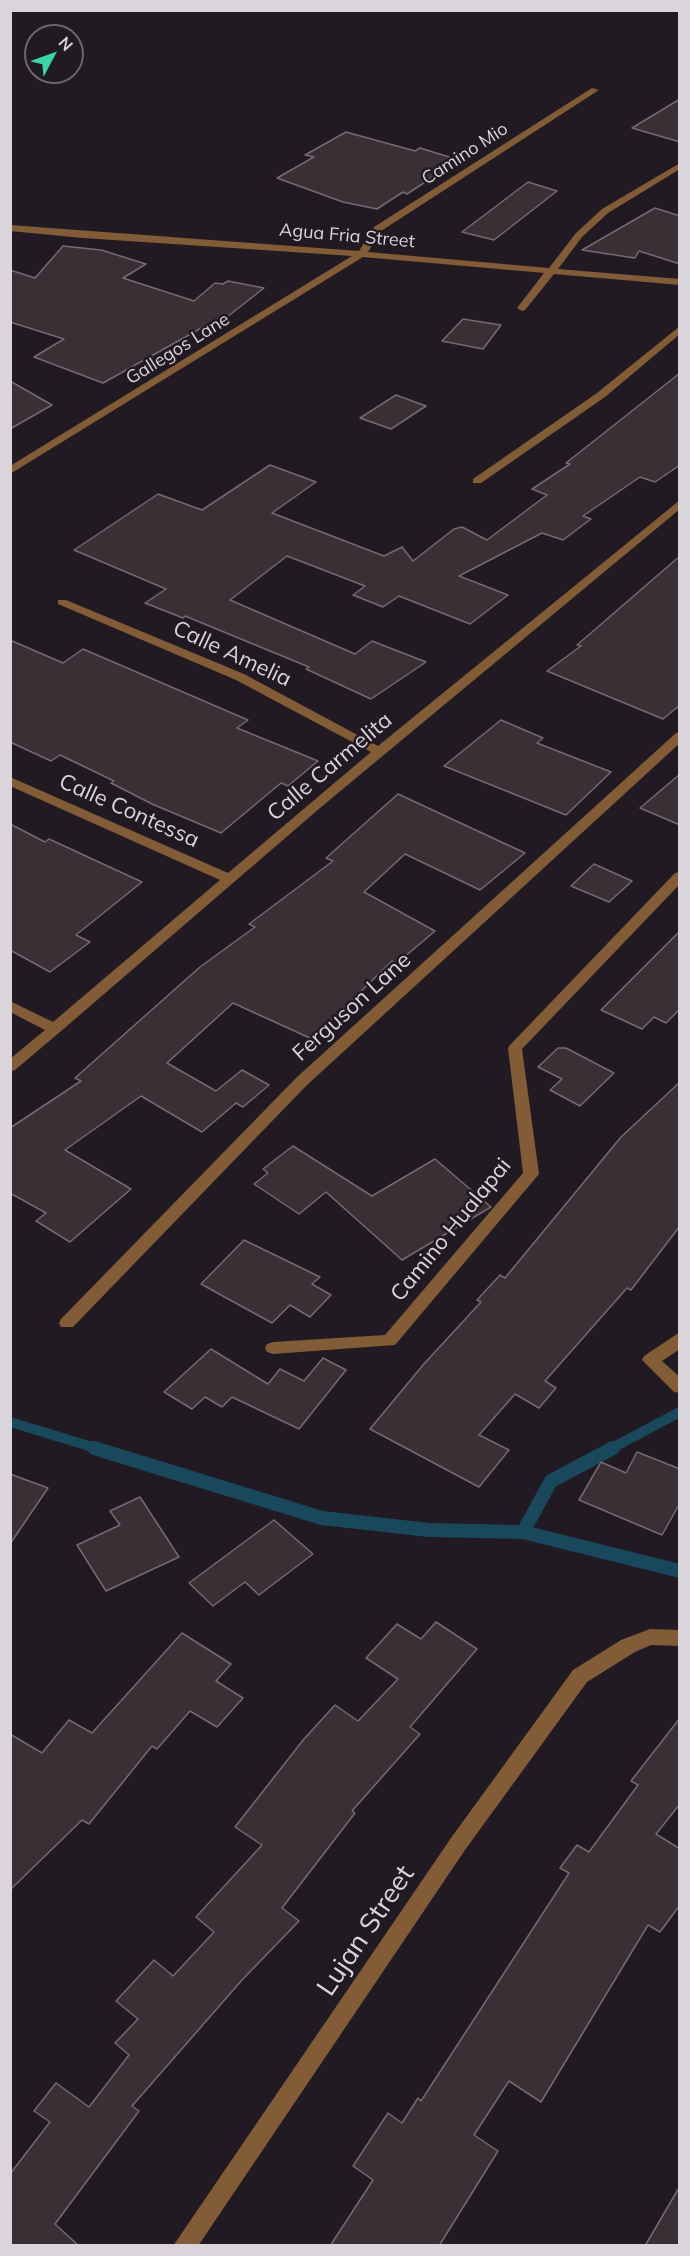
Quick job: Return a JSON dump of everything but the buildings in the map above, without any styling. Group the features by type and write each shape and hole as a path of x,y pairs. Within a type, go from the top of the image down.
{"street":[{"name":"Camino Mio","path":"362,254 377,229 595,90"},
{"path":"522,308 579,235 605,211 680,165"},
{"name":"Agua Fria Street","path":"10,228 83,236 256,245 680,282"},
{"name":"Gallegos Lane","path":"10,471 362,254"},
{"path":"477,481 601,395 680,329"},
{"name":"Calle Carmelita","path":"10,1067 380,752 680,503"},
{"name":"Calle Amelia","path":"62,602 240,677 380,752"},
{"name":"Ferguson Lane","path":"67,1323 301,1082 680,736"},
{"name":"Calle Contessa","path":"10,780 230,879"},
{"name":"Camino Hualapai","path":"273,1348 389,1341 531,1174 515,1048 680,876"},
{"path":"10,1006 55,1029"},
{"path":"680,1338 670,1348 650,1360 680,1388"},
{"name":"Lujan Street","path":"184,2246 458,1844 580,1676 605,1659 650,1637 680,1638"}],"waterway":[{"path":"610,1449 680,1412"},
{"path":"10,1422 99,1449"},
{"path":"94,1448 322,1518 429,1530 523,1532"},
{"path":"523,1532 551,1481 613,1448"},
{"path":"523,1532 680,1571"}]}
